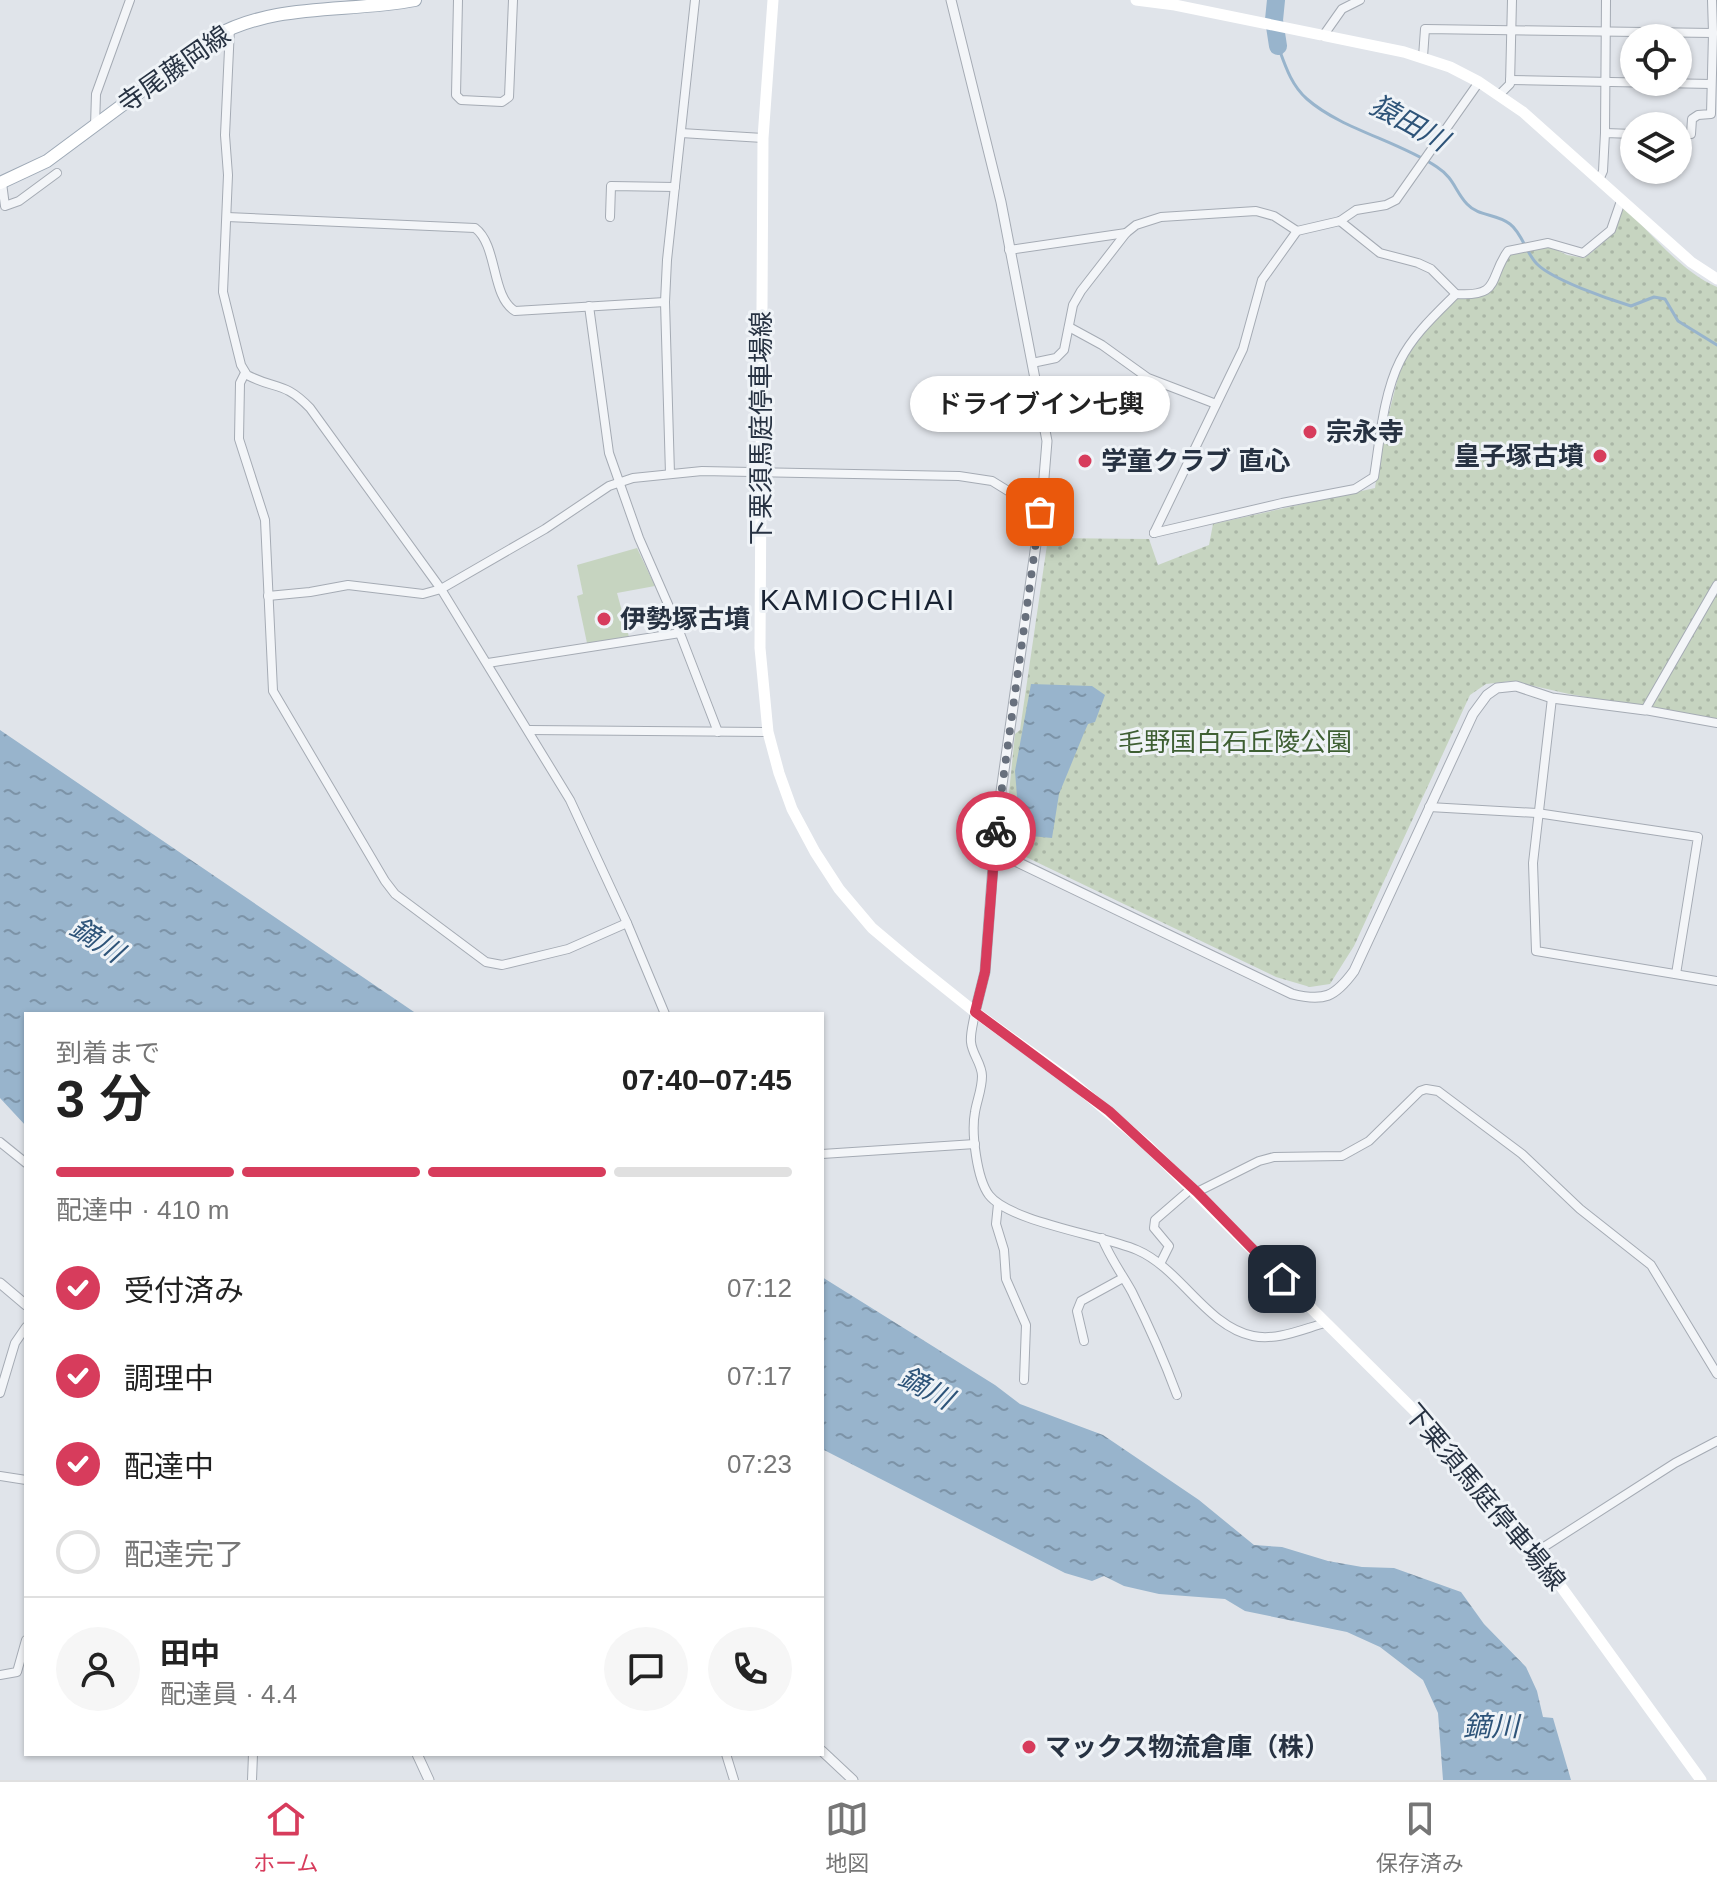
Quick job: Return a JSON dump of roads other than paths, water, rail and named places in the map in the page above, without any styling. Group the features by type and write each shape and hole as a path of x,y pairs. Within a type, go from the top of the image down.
{"main road":[{"name":"寺尾藤岡線","path":"1,183 47,161 230,27 276,14 364,8 415,0"},
{"name":"下栗須馬庭停車場線","path":"773,0 763,138 760,648 768,732 792,809 839,889 872,928 975,1012 1100,1104 1195,1190 1449,1445 1536,1552 1701,1780"},
{"path":"1136,0 1175,5 1423,57 1479,82 1523,112 1691,262 1717,279"}],"street":[{"path":"95,126 96,94 130,0"},
{"path":"458,0 456,95 461,100 502,102 509,97 513,0"},
{"path":"670,474 665,302 695,0"},
{"path":"951,0 990,151 1047,441 1042,502 993,854 985,972 970,1040 982,1072 974,1115 982,1183 998,1204 1047,1223 1137,1250 1161,1262 1202,1304 1232,1327 1251,1336 1268,1337 1325,1323"},
{"path":"1323,36 1342,9 1360,0"},
{"path":"1499,95 1510,84 1512,0"},
{"path":"1599,180 1603,171 1605,133 1606,0"},
{"path":"1692,119 1711,114 1712,0"},
{"path":"230,27 223,292 245,373 260,381 283,386 296,393 310,408 441,589 570,800 664,1012"},
{"path":"1423,57 1425,29 1713,33"},
{"path":"1510,80 1711,84"},
{"path":"1479,82 1396,200 1386,205 1356,210 1340,221 1297,231 1262,280 1243,349 1154,533 1355,489 1374,477 1390,395 1400,362 1418,334 1456,294 1481,293 1490,288 1508,251 1548,243 1583,253 1611,230 1621,201"},
{"path":"681,133 763,138"},
{"path":"1605,133 1620,134"},
{"path":"1,183 5,206 19,201 57,173"},
{"path":"610,217 611,186 675,187"},
{"path":"1032,363 1056,358 1064,350 1073,305 1081,291 1126,233 1136,225 1161,217 1256,211 1274,216 1297,231"},
{"path":"227,217 475,228 484,238 506,303 511,309 520,311 665,302"},
{"path":"1340,221 1380,253 1431,269 1456,294"},
{"path":"1009,250 1126,233"},
{"path":"589,306 608,448 639,538 718,732"},
{"path":"1069,327 1102,345 1148,378 1216,404"},
{"path":"245,373 240,383 239,439 265,520 275,698 381,875 395,894 486,962 493,964 502,965 568,949 627,923"},
{"path":"268,596 348,585 423,594 441,589 619,481 670,474 762,471 959,476 992,481 1013,494 1042,502"},
{"path":"1645,710 1717,585"},
{"path":"488,663 680,633"},
{"path":"993,854 1011,859 1292,994 1310,999 1326,997 1342,988 1354,971 1473,714 1487,695 1497,688 1516,686 1552,698 1717,723"},
{"path":"1552,698 1533,863 1536,951 1717,981"},
{"path":"529,730 768,732"},
{"path":"1429,807 1537,813 1698,837 1676,974"},
{"path":"1161,1262 1169,1246 1154,1228 1155,1220 1195,1190 1274,1157 1342,1156 1369,1141 1420,1091 1438,1091 1522,1154 1580,1209 1651,1265 1717,1374"},
{"path":"0,1142 24,1161"},
{"path":"824,1154 975,1144"},
{"path":"998,1204 996,1224 1004,1250 1006,1279 1026,1325 1024,1380"},
{"path":"1102,1238 1110,1259 1156,1341 1177,1395"},
{"path":"1084,1341 1077,1311 1081,1301 1123,1278"},
{"path":"0,1283 24,1303"},
{"path":"0,1393 15,1343 24,1330"},
{"path":"1536,1552 1675,1463 1717,1441"},
{"path":"0,1476 24,1480"},
{"path":"0,1675 17,1672 24,1647"},
{"path":"824,1753 853,1780"},
{"path":"252,1780 253,1756"},
{"path":"418,1756 429,1780"},
{"path":"727,1756 734,1780"}],"water":[{"path":"1031,684 1092,686 1105,695 1095,722 1088,724 1059,794 1052,838 1020,835 1015,771"},
{"name":"鏑川","path":"0,730 414,1012 24,1012 24,1124 0,1098"},
{"name":"鏑川","path":"824,1278 995,1385 1020,1404 1103,1435 1199,1500 1254,1545 1282,1547 1328,1561 1362,1567 1394,1568 1461,1592 1484,1624 1526,1667 1537,1691 1543,1717 1553,1718 1571,1780 1443,1780 1438,1713 1423,1680 1380,1647 1347,1632 1245,1611 1225,1599 1159,1594 1124,1586 1104,1576 1092,1581 1065,1573 824,1450"}],"waterway":[{"name":"猿田川","path":"1276,0 1274,20 1278,46"},
{"name":"猿田川","path":"1278,46 1293,81 1307,99 1336,119 1437,167 1472,208 1505,221 1514,228 1533,259 1545,270 1581,288 1631,306 1654,297 1665,299 1678,321 1717,345"}],"place":[{"name":"宗永寺","path":"1310,432"},
{"name":"皇子塚古墳","path":"1600,456"},
{"name":"学童クラブ 直心","path":"1085,461"},
{"name":"ドライブイン七輿","path":"1040,512"},
{"name":"伊勢塚古墳","path":"604,619"},
{"name":"マックス物流倉庫（株）","path":"1029,1747"}],"district":[{"name":"KAMIOCHIAI","path":"858,599"}],"park label":[{"name":"毛野国白石丘陵公園","path":"1235,742"}]}
